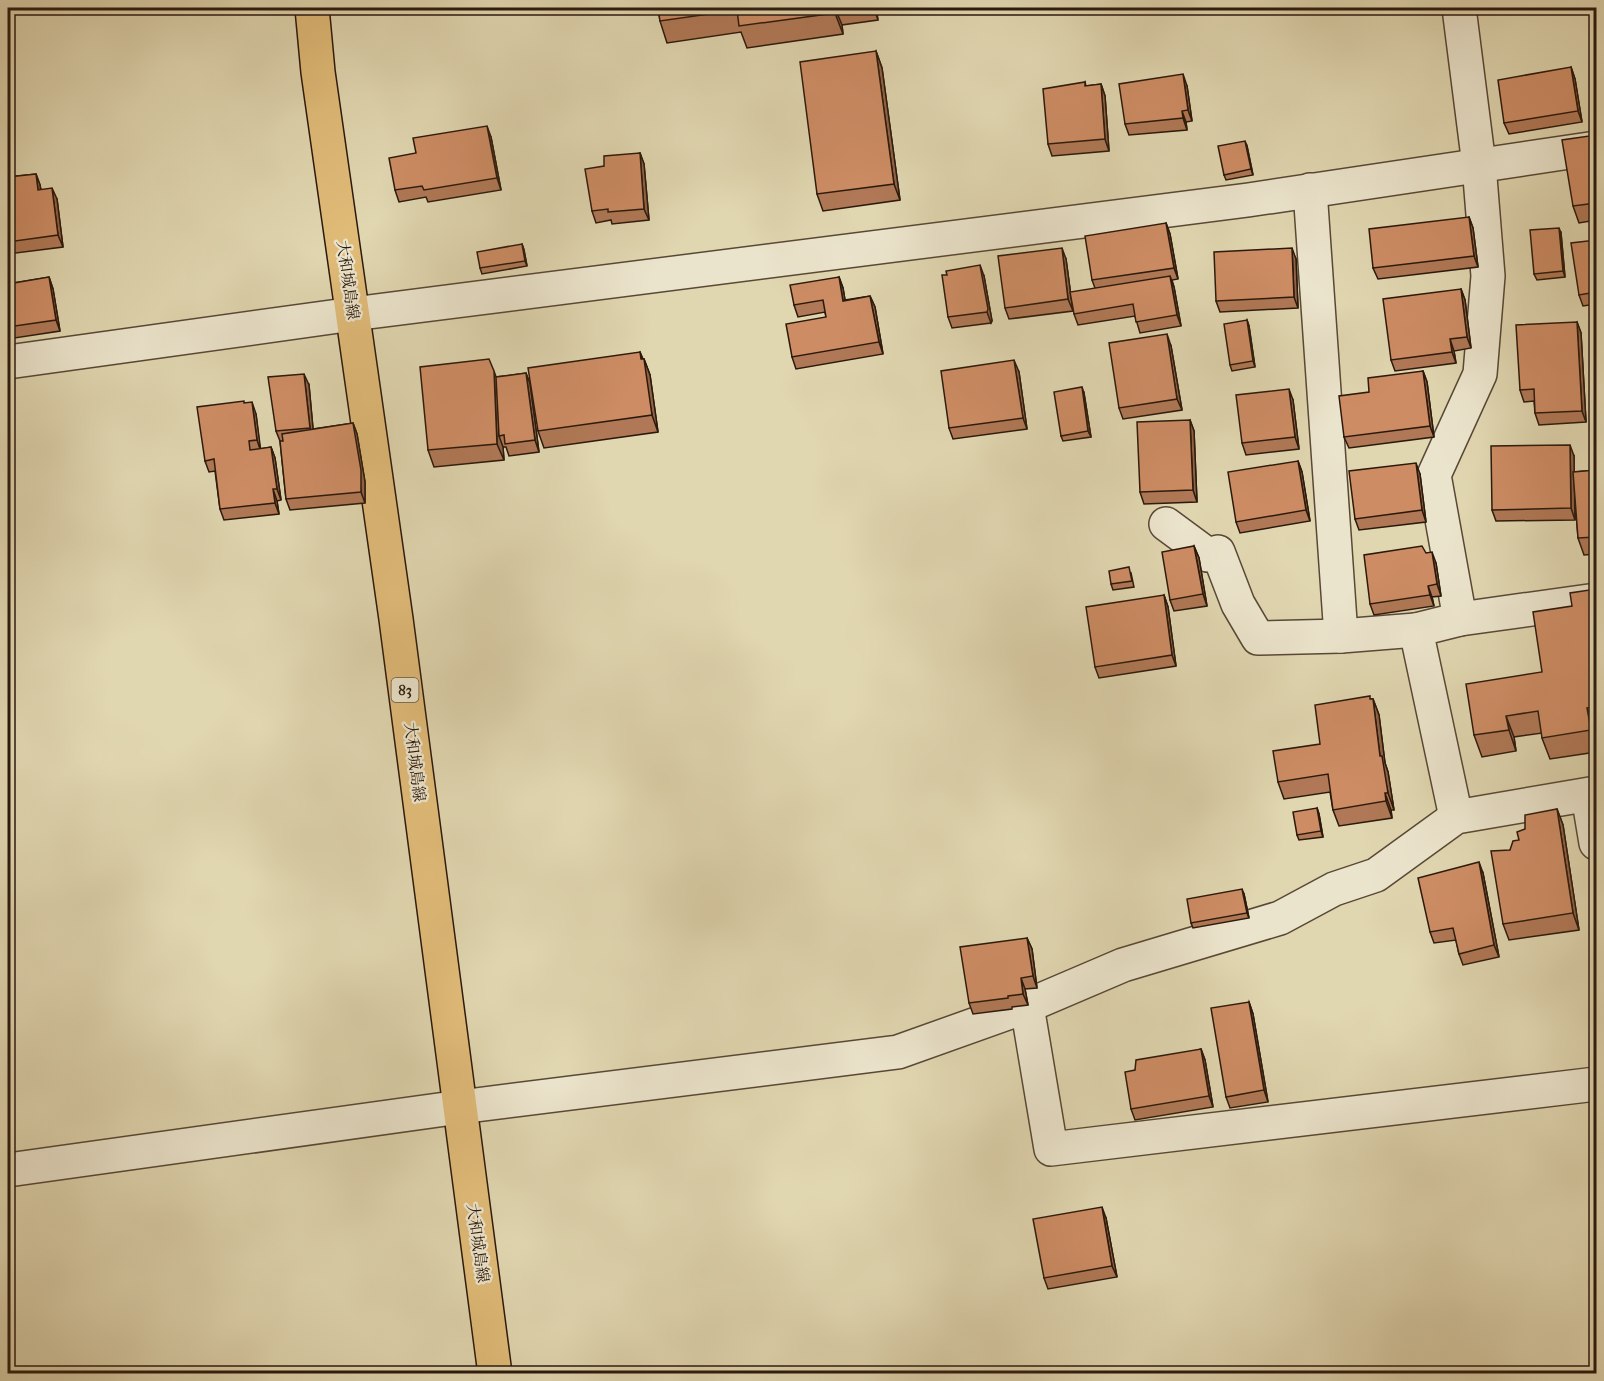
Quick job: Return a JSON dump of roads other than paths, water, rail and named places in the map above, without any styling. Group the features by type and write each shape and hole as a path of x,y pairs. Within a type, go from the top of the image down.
{"main road":[{"name":"大和城島線","path":"312,8 318,72 396,619 495,1374"}],"street":[{"path":"1459,8 1479,165 1488,276 1480,374 1434,475 1460,619"},
{"path":"8,362 352,314 1248,200 1596,148"},
{"path":"1310,190 1341,636"},
{"path":"1166,524 1208,555 1218,552 1238,604 1258,638 1341,636 1416,630 1460,619 1596,600"},
{"path":"1416,630 1456,817"},
{"path":"8,1170 460,1107 898,1052 1027,1006 1123,965 1280,918 1334,889 1376,875 1456,817 1592,794 1596,843"},
{"path":"1027,1006 1051,1149 1596,1084"}]}
